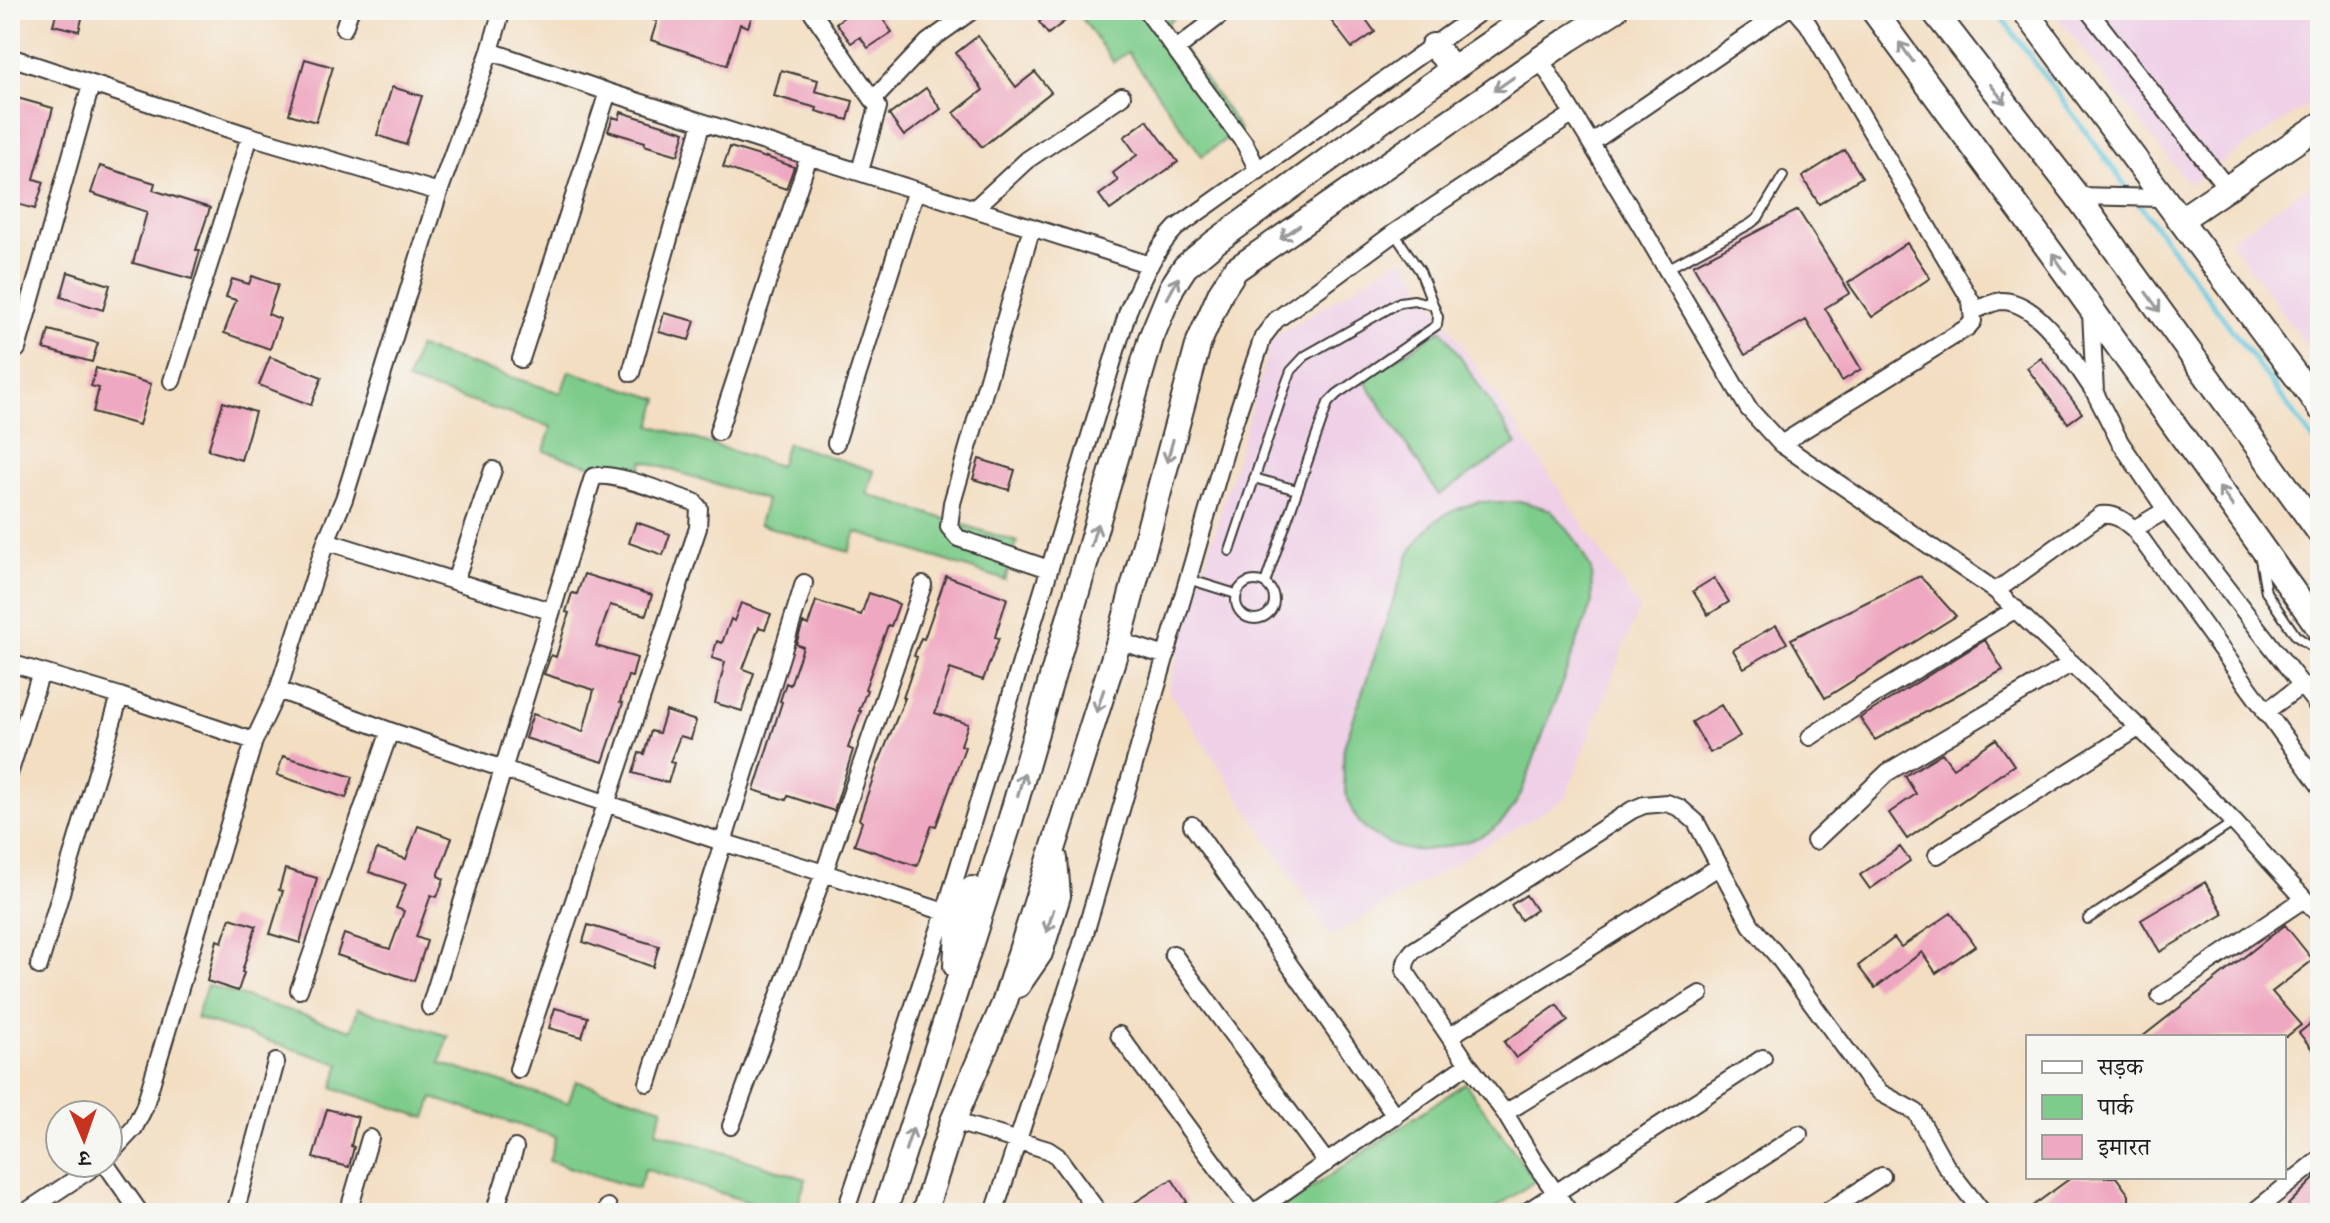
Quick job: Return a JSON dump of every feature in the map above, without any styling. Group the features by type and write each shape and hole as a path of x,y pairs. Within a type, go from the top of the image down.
{"street":[{"path":"344,28 350,10"},
{"path":"124,1139 134,1128 144,1108 254,741 278,690 326,541 344,499 439,192 502,10"},
{"path":"811,10 878,107 860,171"},
{"path":"874,99 928,42 973,10"},
{"path":"1146,10 1245,144 1258,171"},
{"path":"1175,50 1227,10"},
{"path":"845,1213 945,912 1128,311 1161,244 1176,228 1483,10"},
{"path":"884,1213 1011,818 1151,338 1172,287 1185,267 1214,243 1538,10"},
{"path":"924,1213 953,1121 1004,1004 1040,953 1058,896 1054,845 1119,641 1199,342 1221,292 1235,270 1615,10"},
{"path":"1591,143 1785,10"},
{"path":"1781,444 1973,321 1971,301 1808,24 1796,10"},
{"path":"1873,10 2320,629"},
{"path":"1933,10 2088,196 2320,533"},
{"path":"2024,10 2153,197 2180,220 2320,408"},
{"path":"2088,10 2227,188"},
{"path":"1433,46 1454,68"},
{"path":"490,51 608,92 1150,265"},
{"path":"10,57 250,136 439,192"},
{"path":"1540,59 1748,408 1781,444 1996,591 2140,727 2234,822 2320,916"},
{"path":"17,349 91,85"},
{"path":"521,359 608,92"},
{"path":"974,209 1027,160 1122,96"},
{"path":"994,1213 1081,947 1229,438 1263,337 1276,320 1394,233 1573,114"},
{"path":"631,373 702,122"},
{"path":"2180,220 2320,125"},
{"path":"172,381 250,136"},
{"path":"718,432 809,156"},
{"path":"836,443 916,190"},
{"path":"2088,196 2153,197"},
{"path":"1032,227 952,503 949,527 958,538 1049,569"},
{"path":"1973,311 2000,301 2017,304 2044,322 2095,393 2120,442 2166,510 2320,709"},
{"path":"2091,308 2095,393"},
{"path":"455,581 493,470"},
{"path":"430,1007 593,477 601,474 619,478 694,502 699,508 698,528 518,1069"},
{"path":"2134,529 2166,510"},
{"path":"1996,591 2101,515 2121,517 2134,529 2320,786"},
{"path":"326,541 550,611"},
{"path":"648,1083 804,583"},
{"path":"731,1126 824,873 923,585"},
{"path":"1810,737 2016,609"},
{"path":"1119,641 1166,656"},
{"path":"10,663 254,741"},
{"path":"1815,841 1888,772 2072,663"},
{"path":"10,771 41,672"},
{"path":"2265,712 2302,685"},
{"path":"278,690 390,731 722,842 945,912"},
{"path":"39,966 120,696"},
{"path":"1937,855 2140,727"},
{"path":"299,990 390,731"},
{"path":"1570,1213 1505,1113 1405,971 1407,958 1413,951 1632,810 1667,803 1680,808 1696,822 1751,925 1870,1082 1881,1093 1916,1112 1946,1166 1983,1213"},
{"path":"1192,825 1395,1116"},
{"path":"1450,1036 1720,866"},
{"path":"2160,996 2304,899"},
{"path":"1173,954 1327,1163"},
{"path":"1505,1113 1700,994"},
{"path":"1119,1035 1253,1213 1468,1064"},
{"path":"1525,1213 1763,1058"},
{"path":"235,1213 276,1062"},
{"path":"953,1121 1048,1150 1057,1156 1099,1213"},
{"path":"1677,1213 1799,1134"},
{"path":"348,1213 370,1138"},
{"path":"494,1213 515,1148"},
{"path":"2256,1210 2320,1159"},
{"path":"1825,1213 1882,1176"},
{"path":"24,1213 78,1179"},
{"path":"115,1179 140,1213"}],"lane":[{"path":"1667,269 1758,218 1783,176"},
{"path":"1265,583 1328,403 1437,325 1438,317 1420,271 1394,233"},
{"path":"1230,551 1285,387 1296,364 1400,302 1414,300 1433,305"},
{"path":"1254,478 1297,490"},
{"path":"2294,498 2320,511"},
{"path":"2256,539 2266,592 2296,636 2320,652"},
{"path":"1188,579 1236,594"},
{"path":"1249,581 1265,583 1274,598 1272,608 1263,618 1249,618 1241,614 1235,604 1236,594 1242,585 1249,581"},
{"path":"2088,919 2234,822"}],"shaded area":[{"path":"2052,10 2320,10 2320,96 2189,185"},
{"path":"2320,178 2320,365 2230,240"},
{"path":"1403,257 1639,608 1565,799 1331,936 1168,689 1272,339"}],"green space":[{"path":"1076,10 1180,10 1181,13 1166,24 1240,129 1202,156 1128,52 1113,62"},
{"path":"1442,329 1517,444 1439,495 1364,380"},
{"path":"418,347 561,393 569,371 659,399 651,425 779,466 787,443 874,471 867,494 1017,542 1005,580 856,532 849,552 759,524 766,500 643,461 637,480 544,451 551,427 407,381"},
{"path":"1478,502 1524,502 1551,510 1575,539 1591,569 1592,602 1522,791 1510,812 1492,830 1475,838 1440,848 1409,850 1380,839 1357,819 1344,784 1344,747 1409,554 1437,520"},
{"path":"207,985 351,1030 358,1008 448,1036 440,1063 568,1103 576,1081 663,1108 656,1131 806,1179 795,1213 783,1213 645,1169 638,1189 549,1161 556,1137 433,1098 426,1118 333,1088 340,1064 196,1018"},
{"path":"1465,1083 1535,1181 1488,1213 1275,1213"}],"building":[{"path":"57,10 84,10 79,31 53,25"},
{"path":"632,10 754,10 748,27 740,24 727,65 651,40 657,21 632,13"},
{"path":"841,10 876,10 892,32 868,48 860,37 851,43 836,23 845,16"},
{"path":"1054,10 1065,21 1048,34 1039,22"},
{"path":"1323,10 1359,10 1375,32 1352,48"},
{"path":"978,36 1016,87 1035,72 1051,92 982,147 954,113 983,90 956,53"},
{"path":"305,59 333,67 316,122 289,114"},
{"path":"781,70 818,80 815,91 853,101 848,120 774,96"},
{"path":"392,87 422,96 406,145 377,135"},
{"path":"926,88 941,109 904,136 889,115"},
{"path":"10,96 53,108 34,179 44,182 35,209 10,202"},
{"path":"621,112 685,132 678,155 608,131 613,117 619,119"},
{"path":"1147,120 1178,162 1110,210 1099,195 1118,181 1113,173 1137,155 1124,137"},
{"path":"730,147 794,167 786,189 723,167"},
{"path":"1845,150 1862,177 1819,204 1802,177"},
{"path":"100,166 155,183 153,190 210,208 196,250 200,250 192,279 133,263 147,212 91,193"},
{"path":"1798,210 1850,293 1825,308 1861,369 1842,381 1806,320 1745,355 1693,265"},
{"path":"1907,243 1930,278 1872,317 1848,283"},
{"path":"68,272 110,285 103,310 61,297"},
{"path":"252,276 278,285 268,314 280,319 270,349 224,333 236,300 226,297 232,279 249,284"},
{"path":"664,313 695,321 689,340 659,332"},
{"path":"49,330 98,343 92,362 44,349"},
{"path":"270,357 322,377 311,405 259,385"},
{"path":"2041,358 2082,413 2068,423 2027,368"},
{"path":"96,368 151,384 139,425 93,412 99,388 91,386"},
{"path":"223,402 255,412 241,460 208,450"},
{"path":"979,459 1015,470 1009,490 973,479"},
{"path":"636,522 670,534 663,555 629,543"},
{"path":"584,574 652,595 646,615 610,605 596,646 637,658 632,677 628,676 620,702 623,703 603,762 525,738 533,714 583,732 594,690 544,674 551,655 556,657 572,593 577,594"},
{"path":"946,576 1007,598 995,637 999,638 983,680 950,669 944,686 935,713 968,724 961,745 965,747 936,826 932,825 917,866 854,845 862,822 859,819 878,764 905,698 917,657 914,656 921,638 924,639"},
{"path":"1920,576 1956,616 1825,698 1791,639"},
{"path":"1714,578 1729,602 1708,615 1693,591"},
{"path":"869,593 899,604 891,626 888,625 865,689 848,748 853,750 834,811 788,796 786,800 754,790 786,683 790,685 803,647 796,644 803,623 808,625 816,601 861,615"},
{"path":"741,603 771,614 765,629 759,627 743,669 754,673 742,711 715,703 725,662 712,658 717,641 722,643"},
{"path":"1776,625 1787,643 1744,668 1733,650"},
{"path":"1985,640 2003,670 1875,740 1860,718"},
{"path":"1721,705 1740,736 1710,753 1692,722"},
{"path":"666,711 696,721 691,739 680,736 670,762 674,763 668,783 633,773 639,753 644,754 651,731 659,733"},
{"path":"1996,739 2014,765 1907,839 1889,813 1916,794 1905,776 1942,753 1953,768"},
{"path":"283,756 353,777 346,798 277,775"},
{"path":"418,826 452,838 438,876 444,879 437,897 431,895 416,937 427,941 414,981 337,955 344,934 390,949 404,911 396,908 406,884 369,872 377,849 406,859"},
{"path":"1900,847 1910,861 1870,889 1860,875"},
{"path":"285,869 317,878 300,943 270,934 283,891 279,890"},
{"path":"2205,882 2224,914 2160,952 2141,920"},
{"path":"1526,895 1536,910 1521,920 1511,905"},
{"path":"1951,913 1975,946 1936,973 1922,952 1875,988 1858,966 1894,938 1901,947"},
{"path":"230,918 256,926 238,991 207,981 217,940 222,942"},
{"path":"588,925 659,946 653,967 583,942"},
{"path":"2285,925 2313,960 2272,992 2301,1025 2286,1037 2145,1035"},
{"path":"1557,1005 1568,1021 1516,1058 1504,1042"},
{"path":"555,1008 588,1017 582,1037 549,1028"},
{"path":"2320,1016 2320,1059 2299,1033"},
{"path":"327,1109 358,1117 349,1167 313,1158"},
{"path":"2320,1173 2320,1213 2299,1213 2288,1205"},
{"path":"1172,1179 1187,1202 1170,1213 1118,1213"},
{"path":"2069,1179 2117,1179 2129,1195 2129,1204 2137,1213 2023,1213"}],"waterway":[{"path":"1996,10 2131,193"},
{"path":"2137,201 2320,449"}]}
